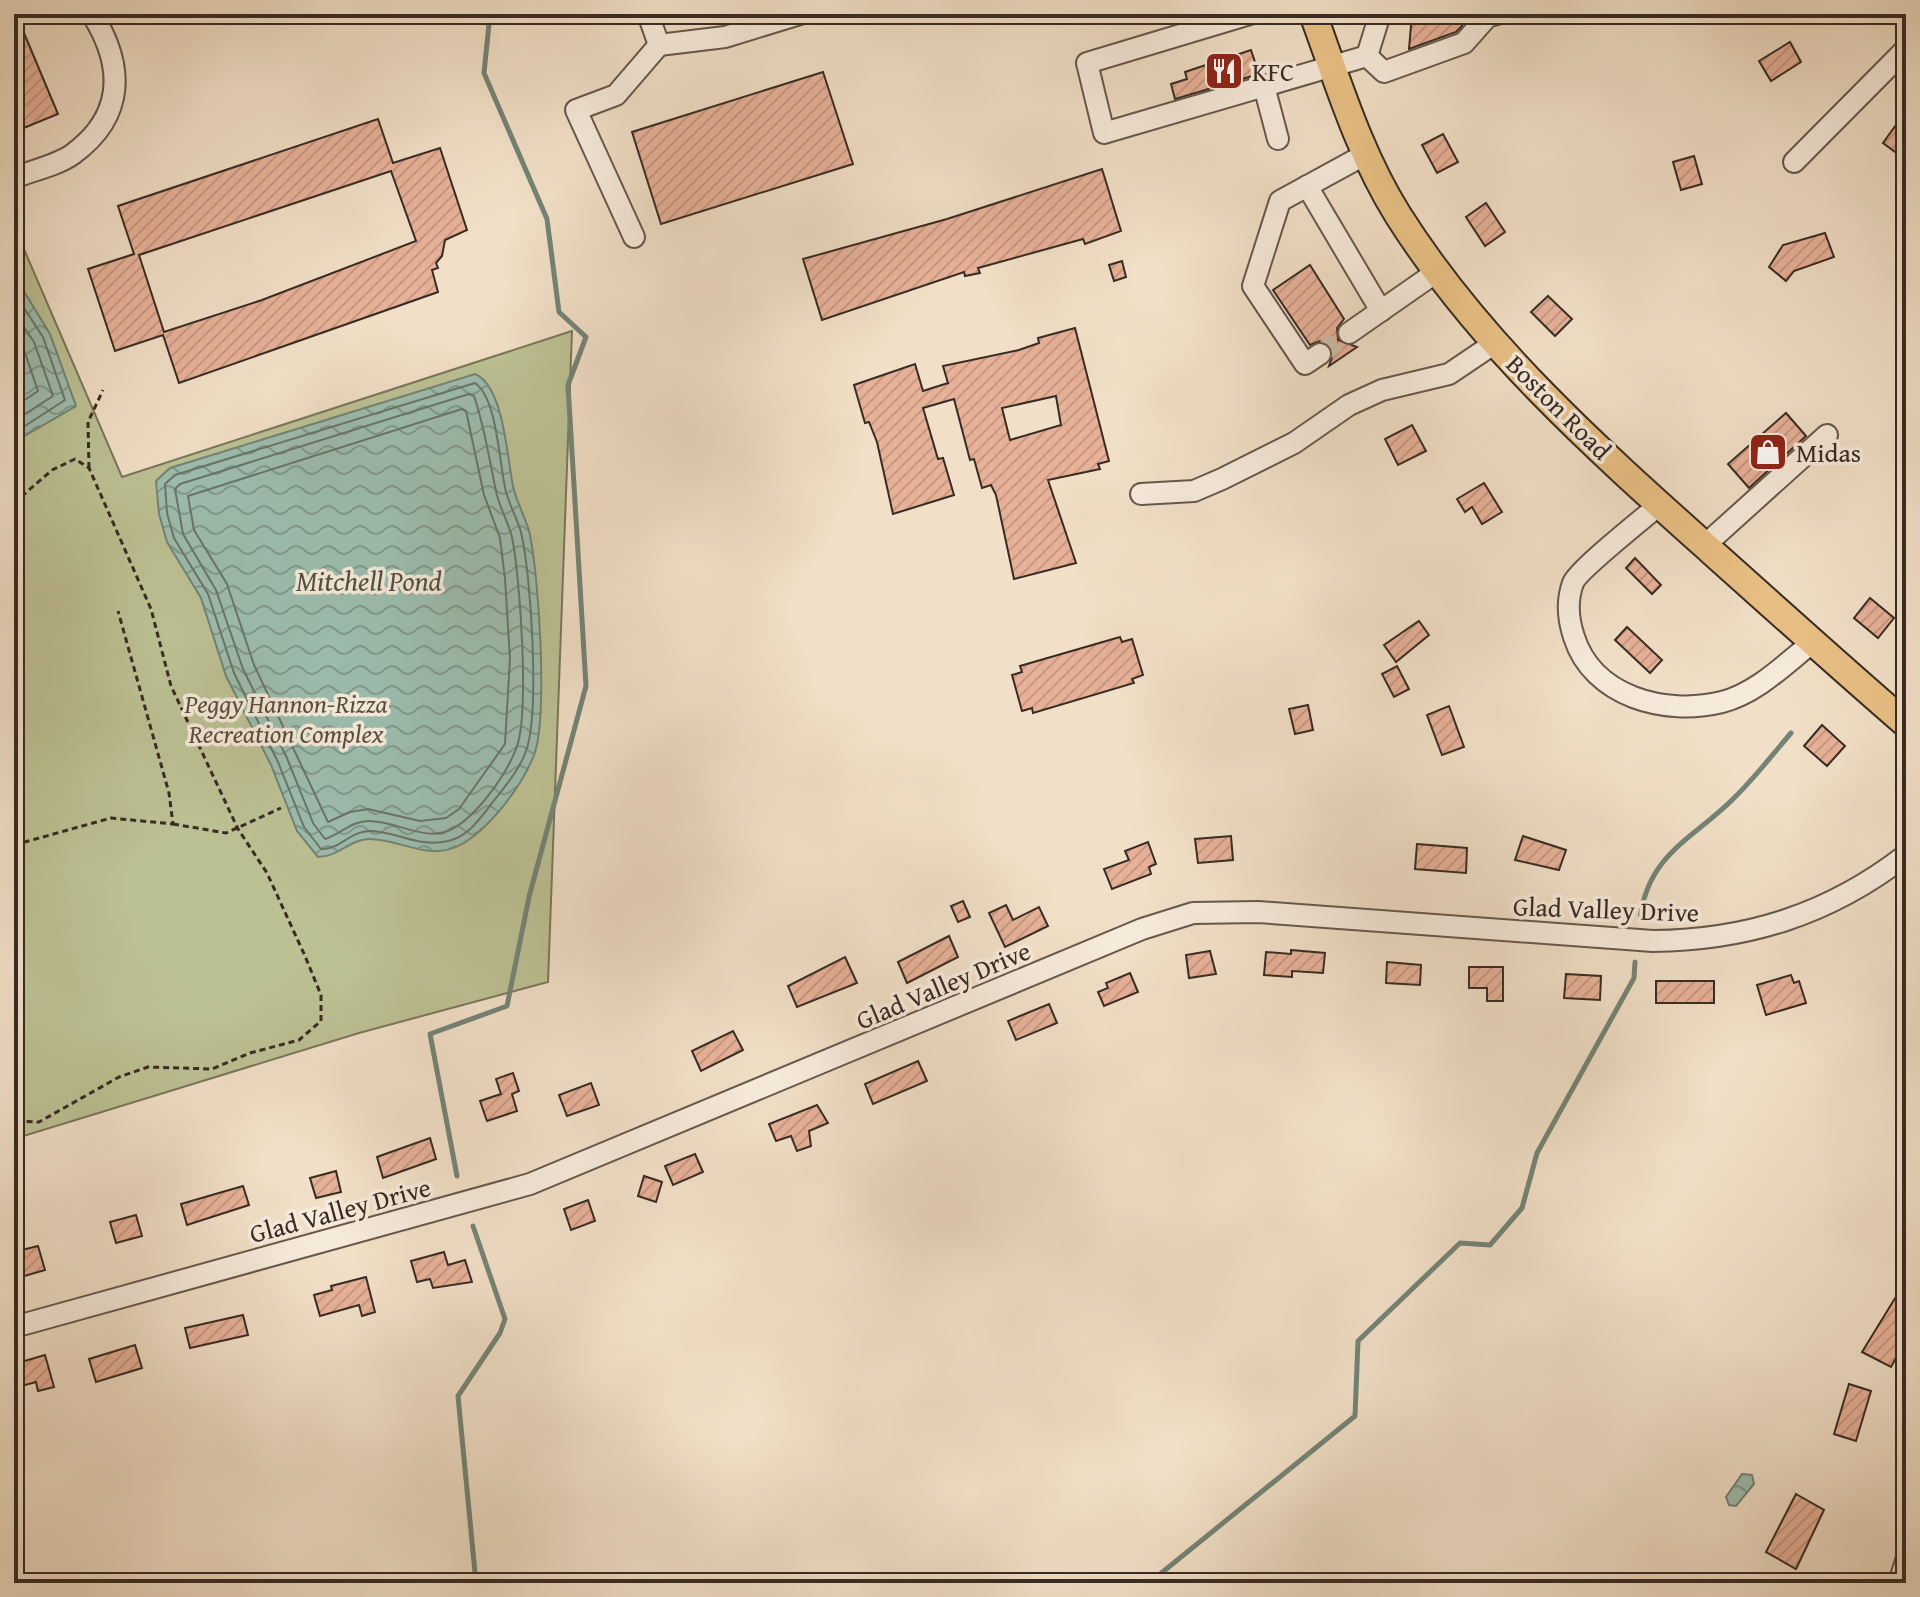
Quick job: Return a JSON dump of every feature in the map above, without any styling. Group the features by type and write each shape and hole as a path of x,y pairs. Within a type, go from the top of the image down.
{"main road":[{"name":"Boston Road","path":"1313,14 1366,154 1397,214 1495,343 1538,391 1659,505 1906,724"}],"street":[{"path":"16,177 73,155 104,122 116,96 109,40 92,14"},
{"path":"648,14 659,45"},
{"path":"634,237 576,110 616,95 659,45 725,37 800,14"},
{"path":"1250,14 1087,63 1104,133 1367,56 1377,33 1380,14"},
{"path":"1367,56 1384,72 1464,43 1487,17 1497,14"},
{"path":"1794,162 1906,49"},
{"path":"1264,86 1278,139"},
{"path":"1320,354 1305,364 1253,286 1280,201 1366,154"},
{"path":"1307,186 1381,311"},
{"path":"1349,333 1438,271"},
{"path":"1141,494 1194,491 1294,443 1349,405 1382,390 1449,374 1495,343"},
{"path":"1705,545 1827,435"},
{"path":"1659,505 1574,580 1567,616 1580,656 1611,687 1639,701 1683,707 1720,703 1747,694 1813,642"},
{"name":"Glad Valley Drive","path":"14,1327 530,1184 1142,929 1193,913 1258,912 1639,941 1718,938 1799,917 1869,882 1906,855"},
{"path":"1899,1583 1906,1561"}],"path":[{"path":"14,1121 39,1122 119,1077 148,1067 212,1069 250,1053 299,1040 321,1021 321,995 305,956 267,873 238,829 171,686 151,609 89,468 88,422 103,390"},
{"path":"14,503 52,470 75,459 89,468"},
{"path":"14,478 20,500"},
{"path":"118,611 169,793 173,824"},
{"path":"14,845 111,818 226,833 281,808"}],"green space":[{"name":"Peggy Hannon-Rizza Recreation Complex","path":"14,226 122,477 572,331 548,982 359,1033 14,1139 14,442 75,405 25,294 14,296"}],"water":[{"path":"25,293 50,334 76,406 14,442 14,296"},
{"name":"Mitchell Pond","path":"475,374 485,381 498,407 513,486 533,551 541,679 541,710 534,755 522,780 504,805 483,828 462,844 450,849 426,851 368,839 318,857 297,831 271,765 226,676 201,598 167,542 159,514 156,481 170,468"},
{"path":"1742,1474 1752,1475 1754,1484 1736,1506 1729,1505 1726,1497"}],"building":[{"path":"1412,14 1463,14 1462,26 1456,32 1409,49"},
{"path":"24,33 58,114 14,132 14,38"},
{"path":"1790,42 1801,62 1771,81 1759,61"},
{"path":"1251,50 1259,74 1175,99 1171,84 1187,79 1185,72"},
{"path":"823,72 853,164 661,224 632,132"},
{"path":"1906,111 1906,160 1883,143"},
{"path":"378,119 393,163 440,148 467,230 445,240 442,256 436,263 438,268 432,270 438,292 179,383 163,335 115,351 88,269 134,254 118,206","holes":["391,171 416,241 262,300 164,332 139,255"]},
{"path":"1443,134 1458,162 1437,173 1422,145"},
{"path":"1694,156 1702,184 1681,190 1673,162"},
{"path":"1102,169 1121,231 1085,244 1083,239 978,268 980,273 965,276 964,272 822,320 803,259 947,219"},
{"path":"1486,203 1505,232 1485,246 1466,217"},
{"path":"1825,233 1834,257 1794,271 1786,281 1769,267 1783,245"},
{"path":"1122,261 1126,277 1114,281 1109,265"},
{"path":"1310,265 1344,319 1337,328 1338,340 1357,347 1329,366 1333,354 1330,346 1320,341 1310,345 1273,290"},
{"path":"1548,296 1572,319 1555,336 1531,312"},
{"path":"1075,328 1109,461 1098,464 1100,469 1048,480 1076,563 1014,579 996,495 991,485 982,488 974,459 970,460 954,399 923,408 938,459 943,458 954,495 893,514 877,442 869,422 865,423 854,385 915,364 923,391 948,383 943,366 1019,350 1039,343 1038,338","holes":["1056,396 1061,425 1010,440 1002,408"]},
{"name":"Midas","path":"1786,413 1806,436 1749,488 1728,464"},
{"path":"1412,425 1426,451 1398,465 1385,439"},
{"path":"1484,483 1502,512 1482,524 1472,507 1465,512 1457,499"},
{"path":"1635,558 1661,585 1652,594 1626,568"},
{"path":"1870,598 1894,618 1878,638 1854,618"},
{"path":"1419,621 1429,635 1396,662 1384,645"},
{"path":"1627,627 1662,660 1650,673 1615,640"},
{"path":"1120,637 1122,642 1132,639 1143,675 1132,679 1134,683 1033,713 1032,708 1022,711 1012,675 1022,672 1020,666"},
{"path":"1397,666 1409,689 1394,697 1382,674"},
{"path":"1308,705 1313,730 1295,734 1289,709"},
{"path":"1449,706 1464,747 1442,755 1427,715"},
{"path":"1822,725 1845,746 1827,766 1804,746"},
{"path":"1231,836 1233,860 1198,863 1195,839"},
{"path":"1523,836 1566,850 1559,870 1515,860"},
{"path":"1148,842 1156,864 1149,867 1151,874 1112,889 1104,869 1129,860 1125,851"},
{"path":"1417,844 1467,848 1466,873 1415,869"},
{"path":"963,901 970,917 958,922 951,906"},
{"path":"1006,905 1013,920 1039,907 1048,926 1005,947 989,913"},
{"path":"949,936 958,957 907,983 898,962"},
{"path":"1291,950 1325,953 1323,973 1292,971 1292,977 1264,975 1266,952 1291,954"},
{"path":"1210,951 1216,974 1189,978 1186,955"},
{"path":"845,957 857,983 797,1007 788,986"},
{"path":"1387,962 1421,965 1420,985 1386,983"},
{"path":"1469,967 1503,967 1503,1001 1487,1001 1487,988 1469,988"},
{"path":"1130,973 1138,992 1104,1006 1098,992 1108,988 1106,983"},
{"path":"1566,974 1601,976 1600,1000 1564,998"},
{"path":"1791,975 1794,983 1799,981 1806,1003 1766,1015 1757,985"},
{"path":"1656,981 1714,981 1714,1003 1656,1003"},
{"path":"1049,1004 1057,1023 1016,1040 1008,1021"},
{"path":"733,1031 743,1050 701,1071 692,1051"},
{"path":"918,1061 927,1081 873,1104 865,1084"},
{"path":"513,1073 519,1091 512,1094 517,1111 487,1121 480,1101 501,1094 496,1079"},
{"path":"591,1083 599,1105 567,1116 559,1095"},
{"path":"817,1105 828,1123 809,1131 811,1146 797,1151 791,1136 776,1141 769,1124"},
{"path":"430,1138 436,1159 383,1178 377,1157"},
{"path":"695,1154 703,1172 673,1185 665,1166"},
{"path":"336,1171 341,1192 316,1198 310,1178"},
{"path":"644,1176 662,1182 656,1202 638,1196"},
{"path":"243,1186 249,1205 187,1225 181,1204"},
{"path":"588,1200 595,1221 571,1230 564,1209"},
{"path":"136,1215 142,1236 116,1243 110,1222"},
{"path":"38,1246 45,1270 14,1279 14,1258 24,1255 22,1250"},
{"path":"444,1252 448,1265 465,1260 472,1282 433,1288 430,1279 417,1282 411,1261"},
{"path":"366,1277 375,1312 362,1316 359,1305 320,1316 314,1295 332,1290 331,1286"},
{"path":"1897,1295 1906,1300 1906,1318 1899,1330 1906,1334 1906,1340 1891,1367 1862,1352"},
{"path":"243,1315 248,1335 190,1348 185,1328"},
{"path":"135,1345 142,1368 96,1382 89,1359"},
{"path":"45,1355 54,1387 38,1391 36,1382 14,1388 14,1364"},
{"path":"1849,1384 1871,1391 1856,1441 1834,1434"},
{"path":"1796,1494 1824,1510 1796,1569 1766,1552"}],"waterway":[{"path":"457,1176 430,1034 507,1006 529,897 586,686 568,385 586,337 559,312 547,219 484,73 489,24 486,14"},
{"path":"1640,919 1645,896 1663,862 1737,795 1791,733"},
{"path":"1149,1583 1355,1416 1358,1341 1460,1243 1490,1245 1522,1208 1537,1153 1634,978 1635,962"},
{"path":"473,1226 505,1319 500,1333 458,1396 476,1583"}],"tunnel":[{"path":"1320,354 1349,333"}],"place":[{"name":"KFC","path":"1224,71"},
{"name":"Midas","path":"1768,452"}]}
